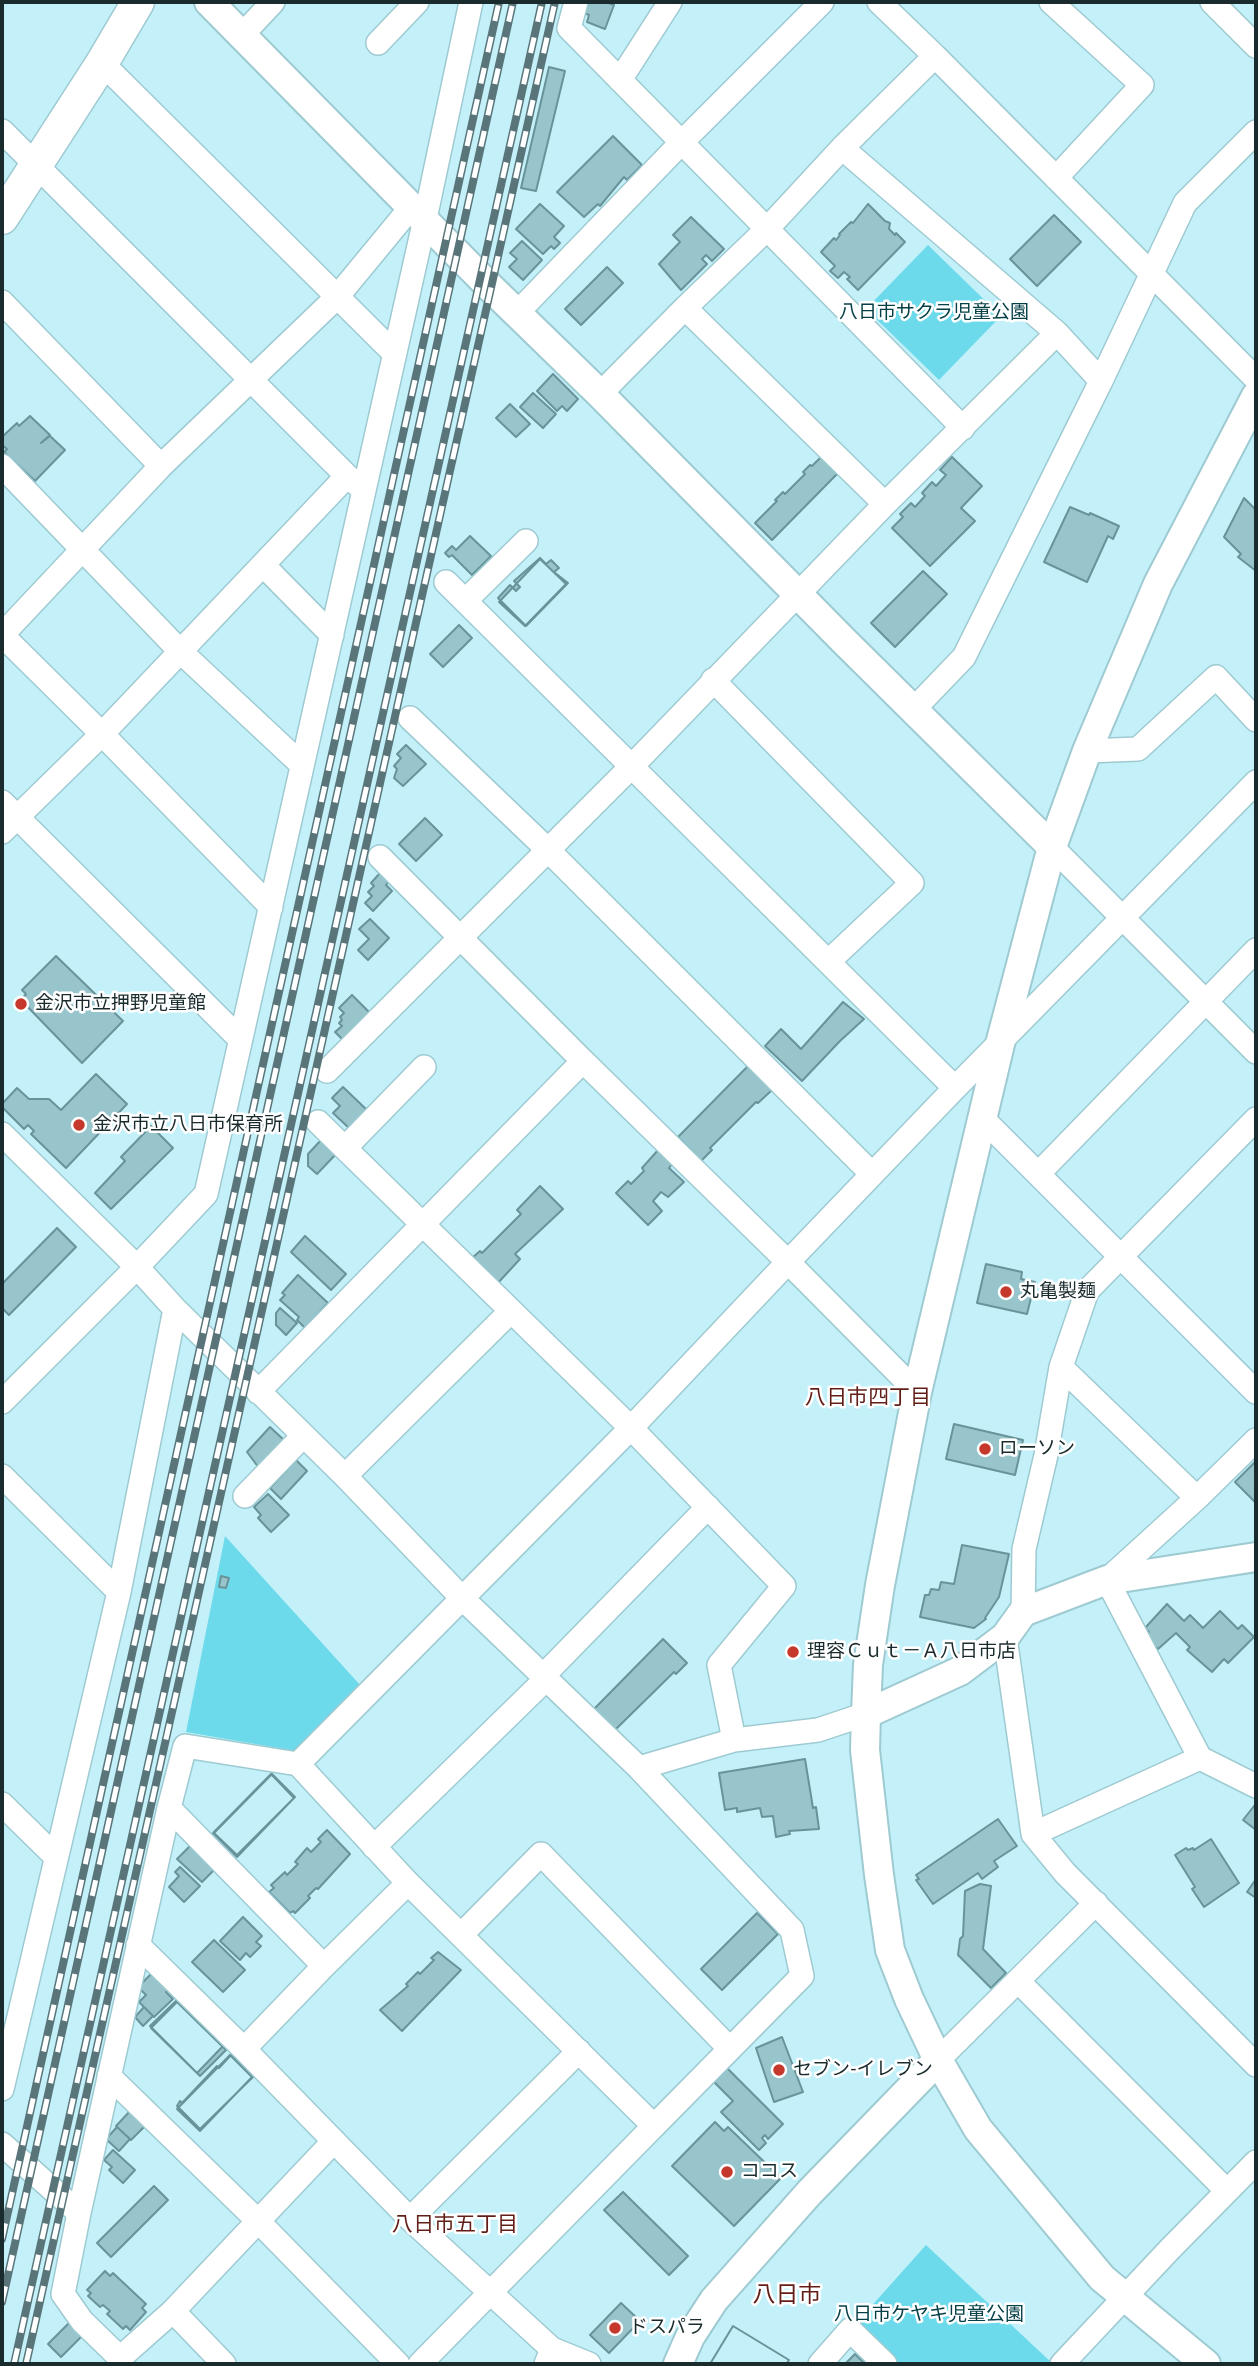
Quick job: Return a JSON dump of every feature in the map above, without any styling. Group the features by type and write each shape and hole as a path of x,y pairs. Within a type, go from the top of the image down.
{"main road":[{"path":"2,218 138,2"}],"street":[{"path":"209,2 1256,1052"},
{"path":"243,34 273,2"},
{"path":"378,43 417,2"},
{"path":"2,1402 206,1194 332,635 355,482 394,353 419,212 471,2"},
{"path":"576,2 569,28 963,428"},
{"path":"620,80 670,2"},
{"path":"517,313 822,2"},
{"path":"878,2 1256,379"},
{"path":"1051,2 1142,85 1056,178"},
{"path":"1212,2 1254,39"},
{"path":"600,394 767,229 842,148 935,56"},
{"path":"102,62 394,353"},
{"path":"2,131 355,482"},
{"path":"914,709 964,657 1101,381 1185,203 1256,132"},
{"path":"842,148 1057,333 1101,381"},
{"path":"271,907 2,635 161,466 337,297 419,212"},
{"path":"2,302 161,466"},
{"path":"685,308 886,504"},
{"path":"327,1072 1057,333"},
{"path":"1206,2364 1102,2278 978,2129 938,2060 909,1999 891,1950 865,1750 868,1665 880,1585 917,1392 1000,1044 1052,847 1087,751 1158,584 1256,396"},
{"path":"2,466 181,652 301,764"},
{"path":"240,1039 7,817 102,734 263,565 355,482"},
{"path":"465,601 526,541"},
{"path":"263,565 332,635"},
{"path":"446,582 955,1088"},
{"path":"1087,751 1138,749 1216,677 1256,719"},
{"path":"713,680 912,883 829,961"},
{"path":"410,718 548,850 872,1174"},
{"path":"298,1764 631,1428 955,1088 1256,782"},
{"path":"380,857 917,1392"},
{"path":"1038,1174 1256,950"},
{"path":"258,1392 583,1061"},
{"path":"345,1149 424,1067"},
{"path":"982,1119 1256,1392"},
{"path":"1023,1612 1024,1549 1046,1455 1061,1367 1087,1291 1256,1119"},
{"path":"318,1122 631,1428 784,1586 719,1665 734,1740"},
{"path":"2,1134 345,1476 462,1598 639,1768 792,1930 802,1976 420,2364"},
{"path":"2,2089 119,1592 176,1309"},
{"path":"345,1476 511,1311"},
{"path":"1061,1367 1197,1498"},
{"path":"245,1496 303,1436"},
{"path":"1107,1580 1256,1440"},
{"path":"2,1476 119,1592"},
{"path":"374,1847 545,1678 708,1507"},
{"path":"639,1768 734,1740 818,1730 866,1714 960,1671 1005,1637 1023,1612 1107,1580 1256,1557"},
{"path":"1107,1580 1200,1758 1256,1786"},
{"path":"1005,1637 1033,1834 1065,1873 1256,2065"},
{"path":"334,2141 173,2311 120,2358 82,2321 63,2294 108,2076 185,1746 298,1764 408,1883 654,2126"},
{"path":"1033,1834 1200,1758"},
{"path":"2,1804 56,1857"},
{"path":"169,1808 324,1966"},
{"path":"461,1935 541,1854 729,2048"},
{"path":"244,2049 408,1883"},
{"path":"678,2364 690,2337 714,2300 809,2193 1096,1903"},
{"path":"138,1945 410,2219 489,2293 549,2357 589,2364"},
{"path":"1018,1981 1227,2191"},
{"path":"410,2219 579,2051"},
{"path":"108,2076 258,2221 398,2364"},
{"path":"2,2144 79,2213"},
{"path":"1062,2364 1256,2162"},
{"path":"173,2311 224,2364"},
{"path":"820,2364 850,2330 885,2364"}],"green space":[{"name":"八日市サクラ児童公園","path":"928,245 1001,316 939,380 866,309"},
{"path":"225,1536 361,1686 296,1751 186,1732"},
{"name":"八日市ケヤキ児童公園","path":"926,2245 1053,2364 888,2364 850,2330"}],"building":[{"path":"588,2 614,5 605,29 587,22 589,15 584,13"},
{"path":"549,67 565,71 536,191 521,188"},
{"path":"613,136 642,165 627,180 624,177 600,206 598,204 584,217 557,192"},
{"path":"540,204 564,226 554,237 560,243 554,249 551,246 543,254 516,229"},
{"path":"868,204 890,223 889,229 905,242 858,290 844,272 838,278 830,271 835,266 821,252 853,223"},
{"path":"1054,215 1081,242 1037,286 1010,259"},
{"path":"691,217 724,249 712,261 706,255 702,259 707,264 681,290 659,264 680,242 673,235"},
{"path":"522,241 542,260 523,280 509,267 517,259 510,253"},
{"path":"607,267 623,283 581,325 565,309"},
{"path":"553,374 578,399 567,411 562,406 557,411 537,391"},
{"path":"533,393 556,414 543,428 520,407"},
{"path":"510,404 530,424 516,437 496,418"},
{"path":"30,416 50,435 41,443 50,436 65,450 35,481 4,452 7,449 2,445 2,437 17,423 19,426"},
{"path":"822,456 839,472 772,540 755,523 783,492 785,494 805,474 803,472 810,465"},
{"path":"952,457 982,486 961,508 975,521 930,566 892,528 903,517 900,514 911,503 915,507 925,496 922,493 932,482 936,486 946,475 940,470"},
{"path":"1244,498 1256,510 1256,571 1238,557 1241,554 1224,537"},
{"path":"1070,507 1119,526 1113,539 1108,536 1087,582 1044,562"},
{"path":"470,536 491,556 472,575 452,555 449,557 445,553 452,546 456,550"},
{"path":"540,558 546,564 551,560 559,568 554,572 568,583 526,626 498,598 510,585 516,591 520,587 514,581"},
{"path":"540,559 566,584 525,626 499,602"},
{"path":"923,571 947,594 895,647 871,623"},
{"path":"459,625 472,638 443,667 430,654"},
{"path":"406,745 426,764 403,786 394,778 397,769 394,766 401,758 397,754"},
{"path":"425,818 442,835 416,861 399,844"},
{"path":"380,873 389,881 386,885 392,891 373,911 365,903 372,896 368,892 374,886 371,883"},
{"path":"370,919 389,938 368,960 358,950 369,939 359,929"},
{"path":"56,956 123,1021 82,1063 21,1000 26,994 22,990"},
{"path":"352,995 372,1015 345,1042 335,1032 342,1026 339,1023 344,1013 339,1008"},
{"path":"843,1002 864,1019 802,1081 765,1046 781,1029 801,1049"},
{"path":"748,1066 772,1090 756,1102 710,1148 712,1150 701,1161 678,1137"},
{"path":"96,1074 127,1104 66,1168 31,1134 34,1131 28,1125 24,1129 2,1107 17,1088 29,1099 49,1099 61,1110"},
{"path":"343,1087 368,1111 350,1129 333,1113 340,1106 332,1098"},
{"path":"151,1126 173,1148 111,1209 95,1193 125,1161 121,1157"},
{"path":"322,1139 337,1153 317,1174 308,1166 308,1154"},
{"path":"659,1149 673,1163 669,1168 684,1182 668,1197 661,1192 653,1201 662,1211 648,1225 616,1193 628,1181 631,1184 644,1171 642,1168"},
{"path":"540,1186 563,1209 515,1254 520,1259 497,1284 472,1258 480,1251 482,1253 521,1214 517,1210"},
{"path":"57,1228 76,1247 9,1315 2,1308 2,1284"},
{"path":"305,1236 346,1274 331,1290 291,1252"},
{"name":"丸亀製麺","path":"986,1264 1022,1272 1021,1279 1035,1282 1027,1314 977,1303"},
{"path":"298,1275 328,1303 305,1328 297,1320 299,1317 280,1300 285,1295 282,1293"},
{"path":"280,1308 297,1323 286,1335 276,1325 276,1313"},
{"name":"ローソン","path":"954,1424 1023,1440 1015,1475 946,1459"},
{"path":"270,1427 285,1441 259,1468 247,1452"},
{"path":"296,1460 307,1471 281,1499 270,1488"},
{"path":"1256,1461 1256,1503 1235,1482"},
{"path":"268,1494 289,1515 271,1532 258,1518 261,1515 254,1507"},
{"path":"962,1545 1009,1554 999,1597 986,1619 974,1628 920,1617 925,1595 929,1595 931,1589 939,1590 941,1582 954,1584"},
{"path":"221,1576 229,1578 226,1588 219,1587"},
{"path":"1167,1604 1184,1621 1190,1615 1203,1628 1220,1611 1238,1629 1242,1625 1254,1637 1228,1663 1224,1659 1212,1672 1187,1650 1190,1647 1176,1633 1158,1649 1145,1637 1149,1632 1145,1628"},
{"path":"663,1639 687,1663 676,1674 674,1672 615,1730 594,1709"},
{"path":"805,1759 819,1829 789,1831 790,1834 776,1837 773,1816 762,1817 760,1808 737,1812 737,1808 725,1810 719,1773"},
{"path":"271,1774 294,1798 237,1857 213,1833"},
{"path":"272,1774 295,1797 237,1855 214,1833"},
{"path":"1254,1806 1256,1808 1256,1830 1243,1820"},
{"path":"998,1819 1017,1846 994,1861 998,1867 982,1879 978,1873 933,1904 916,1880 919,1879 916,1875"},
{"path":"327,1830 350,1854 295,1913 290,1913 269,1892 274,1888 271,1885 298,1864 295,1862 307,1848 311,1852 321,1842 318,1839"},
{"path":"1211,1839 1239,1883 1204,1907 1175,1855 1186,1848 1194,1850"},
{"path":"191,1845 215,1869 202,1882 177,1859"},
{"path":"180,1867 200,1886 184,1902 169,1887 179,1876 175,1872"},
{"path":"1256,1879 1256,1898 1247,1892"},
{"path":"980,1884 991,1886 983,1949 1006,1973 991,1988 958,1955 960,1939 963,1936 965,1891"},
{"path":"757,1913 778,1934 722,1990 701,1969"},
{"path":"243,1917 262,1936 256,1942 261,1946 250,1957 246,1953 240,1960 220,1941"},
{"path":"214,1940 245,1970 223,1992 192,1962"},
{"path":"438,1952 461,1970 402,2031 380,2010 434,1960 431,1958"},
{"path":"152,1973 173,1999 154,2017 139,2002 146,1995 138,1987"},
{"path":"177,2000 223,2046 197,2073 150,2026"},
{"path":"177,2002 226,2050 200,2076 151,2028"},
{"path":"144,2007 153,2016 143,2026 135,2017"},
{"name":"セブン-イレブン","path":"782,2037 803,2092 774,2102 756,2048"},
{"path":"232,2054 254,2076 200,2129 177,2106"},
{"path":"230,2055 252,2077 200,2131 177,2109"},
{"path":"727,2068 783,2124 768,2139 765,2135 762,2138 766,2143 759,2150 721,2112 733,2101 714,2082"},
{"path":"131,2110 146,2125 131,2140 116,2126"},
{"name":"ココス","path":"715,2122 724,2131 728,2127 781,2178 734,2226 672,2166"},
{"path":"117,2127 130,2139 119,2151 106,2139"},
{"path":"113,2150 135,2170 123,2183 109,2170 112,2167 104,2160"},
{"path":"154,2186 168,2200 111,2257 97,2243"},
{"path":"623,2192 688,2256 669,2275 604,2210"},
{"path":"105,2271 110,2276 113,2273 146,2304 142,2308 146,2312 130,2330 126,2326 123,2329 107,2314 110,2311 103,2305 100,2307 88,2296 91,2293 87,2290"},
{"name":"ドスパラ","path":"621,2303 640,2321 609,2353 590,2335"},
{"path":"69,2323 82,2336 61,2357 48,2344"},
{"path":"733,2326 789,2360 786,2364 710,2364"},
{"path":"733,2326 789,2360 786,2364 710,2364"},
{"path":"855,2354 865,2364 845,2364"}],"railway":[{"path":"2,2239 499,2"},
{"path":"2,2302 513,2"},
{"path":"14,2364 542,2"},
{"path":"26,2364 555,2"}],"place":[{"name":"金沢市立押野児童館","path":"21,1004"},
{"name":"金沢市立八日市保育所","path":"79,1125"},
{"name":"丸亀製麺","path":"1006,1292"},
{"name":"ローソン","path":"985,1449"},
{"name":"理容Ｃｕｔ－Ａ八日市店","path":"793,1652"},
{"name":"セブン-イレブン","path":"779,2070"},
{"name":"ココス","path":"727,2172"},
{"name":"ドスパラ","path":"615,2328"}],"district":[{"name":"八日市四丁目","path":"868,1398"},
{"name":"八日市五丁目","path":"455,2225"},
{"name":"八日市","path":"787,2295"}]}
